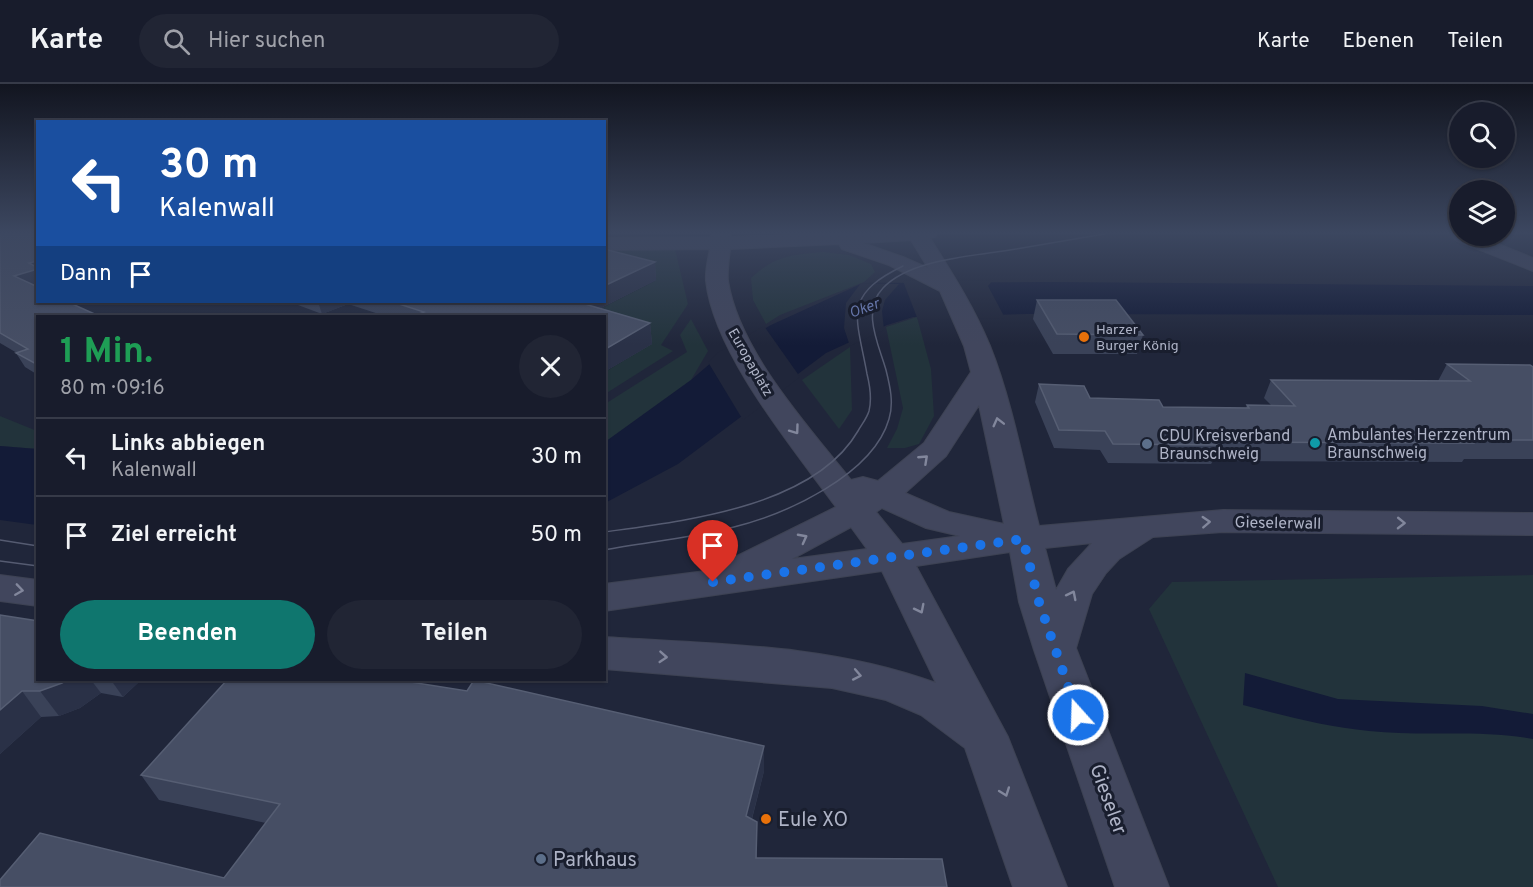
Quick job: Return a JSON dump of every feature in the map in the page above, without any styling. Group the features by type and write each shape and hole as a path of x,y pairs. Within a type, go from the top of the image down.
{"main road":[{"path":"917,270 944,282"},
{"path":"866,502 1023,539 985,371 970,328 939,270"},
{"name":"Europaplatz","path":"734,271 729,323 735,337 774,401 816,459 866,502 892,557"},
{"path":"713,582 791,544 866,502 930,454 985,371"},
{"name":"Gieselerwall","path":"606,598 1023,539 1147,526 1223,521 1533,524"},
{"path":"1055,651 1068,602 1094,561 1117,542 1147,526"},
{"name":"Gieseler","path":"1023,539 1039,602 1055,651 1142,887"},
{"path":"892,557 985,737 1040,887"},
{"path":"0,588 36,593"},
{"path":"606,653 806,668 870,678 921,695 939,704 985,737"}],"shaded area":[{"path":"638,270 680,270 688,304 661,345 673,351 606,393 606,371 651,344 606,322 618,314 602,308 655,281"},
{"path":"759,270 875,272 864,282 780,315 766,324 753,300 751,278"},
{"path":"917,317 931,369 934,416 919,444 905,448 887,448 897,429 903,408 886,327"},
{"path":"691,319 708,351 691,380 606,441 606,403 687,352 680,335"},
{"path":"850,347 852,410 839,429 802,380"},
{"path":"0,416 36,431 36,449 0,446"},
{"path":"1533,575 1533,887 1278,887 1149,609 1172,582"}],"water":[{"name":"Oker","path":"1048,282 1533,286 1533,315 1027,314 913,317 887,325 826,353 678,464 606,502 606,441 691,380 720,355 771,325 863,283"},
{"path":"0,446 36,449 36,525 0,520"},
{"path":"1245,673 1338,699 1482,706 1533,714 1533,739 1492,734 1389,733 1306,721 1243,705"}],"pier":[{"path":"993,280 988,286 1005,318 918,320 903,281"},
{"path":"861,283 899,284 885,300 882,311 884,330 850,346 844,328 846,303"},
{"path":"764,326 800,377 743,420 708,362 719,352"}],"building":[{"path":"0,270 33,270 14,276 36,286 36,303 70,303 97,315 36,315 36,364 16,353 28,349 0,333"},
{"path":"606,270 637,270 606,285"},
{"path":"1037,300 1116,300 1143,335 1057,334"},
{"path":"396,303 581,303 650,323 606,349 606,315 416,315 424,312"},
{"path":"1447,364 1530,365 1533,367 1533,440 1469,440 1473,443 1113,444 1105,431 1059,430 1039,384 1084,386 1090,398 1159,400 1163,407 1295,406 1271,380 1470,381"},
{"path":"0,615 36,621 36,681 65,681 40,691 22,691 0,710"},
{"path":"226,681 404,681 467,691 473,681 478,681 764,746 746,816 757,822 756,858 942,859 947,887 0,887 0,880 40,833 224,878 280,804 141,775"}],"tram line":[{"path":"606,532 671,522 744,506 779,493 811,477 838,457 858,431 870,406 870,388 860,337 858,310 862,298 870,288 895,270"},
{"path":"606,550 702,534 778,513 825,489 865,458 880,439 889,419 891,401 886,370 876,339 872,317 873,307 883,288 909,270"},
{"path":"0,540 36,546"},
{"path":"0,561 36,566"}],"place":[{"name":"Harzer Burger König","path":"1084,337"},
{"name":"Ambulantes Herzzentrum Braunschweig","path":"1315,443"},
{"name":"CDU Kreisverband Braunschweig","path":"1147,444"},
{"name":"Eule XO","path":"766,819"},
{"name":"Parkhaus","path":"541,859"}],"route":[{"path":"713,582 1023,539 1039,602 1078,715"}]}
